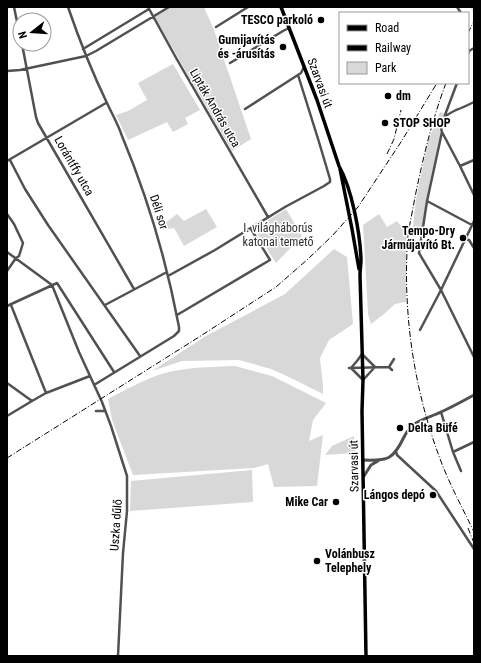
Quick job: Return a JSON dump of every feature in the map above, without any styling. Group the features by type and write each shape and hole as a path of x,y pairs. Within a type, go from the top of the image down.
{"main road":[{"name":"Szarvasi út","path":"281,7 317,100 339,166 360,275"},
{"name":"Szarvasi út","path":"339,166 344,174 357,224 361,260 366,656"}],"street":[{"path":"7,71 86,56 169,7"},
{"path":"216,27 248,7"},
{"name":"Déli sor","path":"69,8 83,49 122,135 137,176 159,243 177,315 179,331 174,336 140,356"},
{"path":"83,49 149,8"},
{"name":"Lipták András utca","path":"149,8 268,217"},
{"path":"230,63 289,28"},
{"name":"Lorántffy utca","path":"24,52 38,123 134,289"},
{"path":"245,109 301,73 304,67"},
{"path":"168,276 330,182 298,75"},
{"path":"457,84 440,126 474,194"},
{"path":"94,385 140,356 45,220 8,160 106,102"},
{"path":"445,116 474,102"},
{"path":"442,132 427,201 419,253 441,290 474,357"},
{"path":"460,166 474,160"},
{"path":"427,201 472,225"},
{"path":"7,214 23,242 19,256 7,271"},
{"path":"420,330 474,221"},
{"path":"177,315 270,260 251,229"},
{"path":"466,238 474,248"},
{"path":"7,252 52,285"},
{"path":"105,305 167,272"},
{"path":"7,306 57,283 114,372"},
{"name":"Uszka dűlő","path":"52,285 79,352 101,400 127,476 127,511 123,553 118,656"},
{"path":"11,305 46,393"},
{"path":"350,368 362,354 374,368"},
{"path":"389,367 394,359"},
{"path":"350,368 389,367 392,370"},
{"path":"350,368 363,380 374,368"},
{"path":"7,416 46,393 90,376"},
{"path":"7,383 32,401"},
{"path":"364,476 371,465 388,458 396,452 407,431 416,423 474,395"},
{"path":"96,411 105,411"},
{"path":"441,412 453,452 461,471"},
{"path":"453,452 474,442"},
{"path":"396,452 397,455 436,491 474,549"},
{"path":"363,460 380,461"}],"green space":[{"path":"169,7 204,7 214,30 251,139 232,151 154,16"},
{"path":"173,64 200,110 185,118 188,124 173,132 167,122 128,140 116,115 128,111 147,100 138,83"},
{"path":"440,112 445,114 426,199 422,227 418,227 416,237 413,237 416,199 428,141"},
{"path":"206,209 217,227 184,246 174,228 162,230 161,225 177,214 184,221"},
{"name":"I. világháborús katonai temető","path":"286,209 302,236 276,263 254,229"},
{"path":"379,214 387,227 397,221 407,234 406,302 395,304 371,324 368,314 363,225"},
{"path":"334,249 347,257 353,324 329,340 320,358 323,394 271,369 239,360 182,361 152,371 206,336 285,294"},
{"path":"235,366 272,376 326,403 313,420 309,441 323,435 317,486 274,487 268,464 254,468 133,475 112,420 108,399 134,385 161,374 179,370"},
{"path":"354,436 355,453 325,455 332,446"},
{"path":"252,470 253,502 130,511 131,481"}],"tunnel":[{"path":"472,7 474,12"}],"railway":[{"path":"469,31 474,21"},
{"path":"7,458 276,287 333,235 358,207 401,142 436,84"},
{"path":"446,84 428,139 408,235 407,293 412,351 424,409 442,464 474,532"},
{"path":"387,154 394,139 401,110"},
{"path":"468,528 474,543"}],"place":[{"name":"TESCO parkoló","path":"321,20"},
{"name":"Gumijavítás és -árusítás","path":"283,47"},
{"name":"dm","path":"388,96"},
{"name":"STOP SHOP","path":"385,123"},
{"name":"Tempo-Dry Járműjavító Bt.","path":"463,238"},
{"name":"Delta Büfé","path":"400,428"},
{"name":"Lángos depó","path":"433,495"},
{"name":"Mike Car","path":"336,502"},
{"name":"Volánbusz Telephely","path":"317,561"}]}
